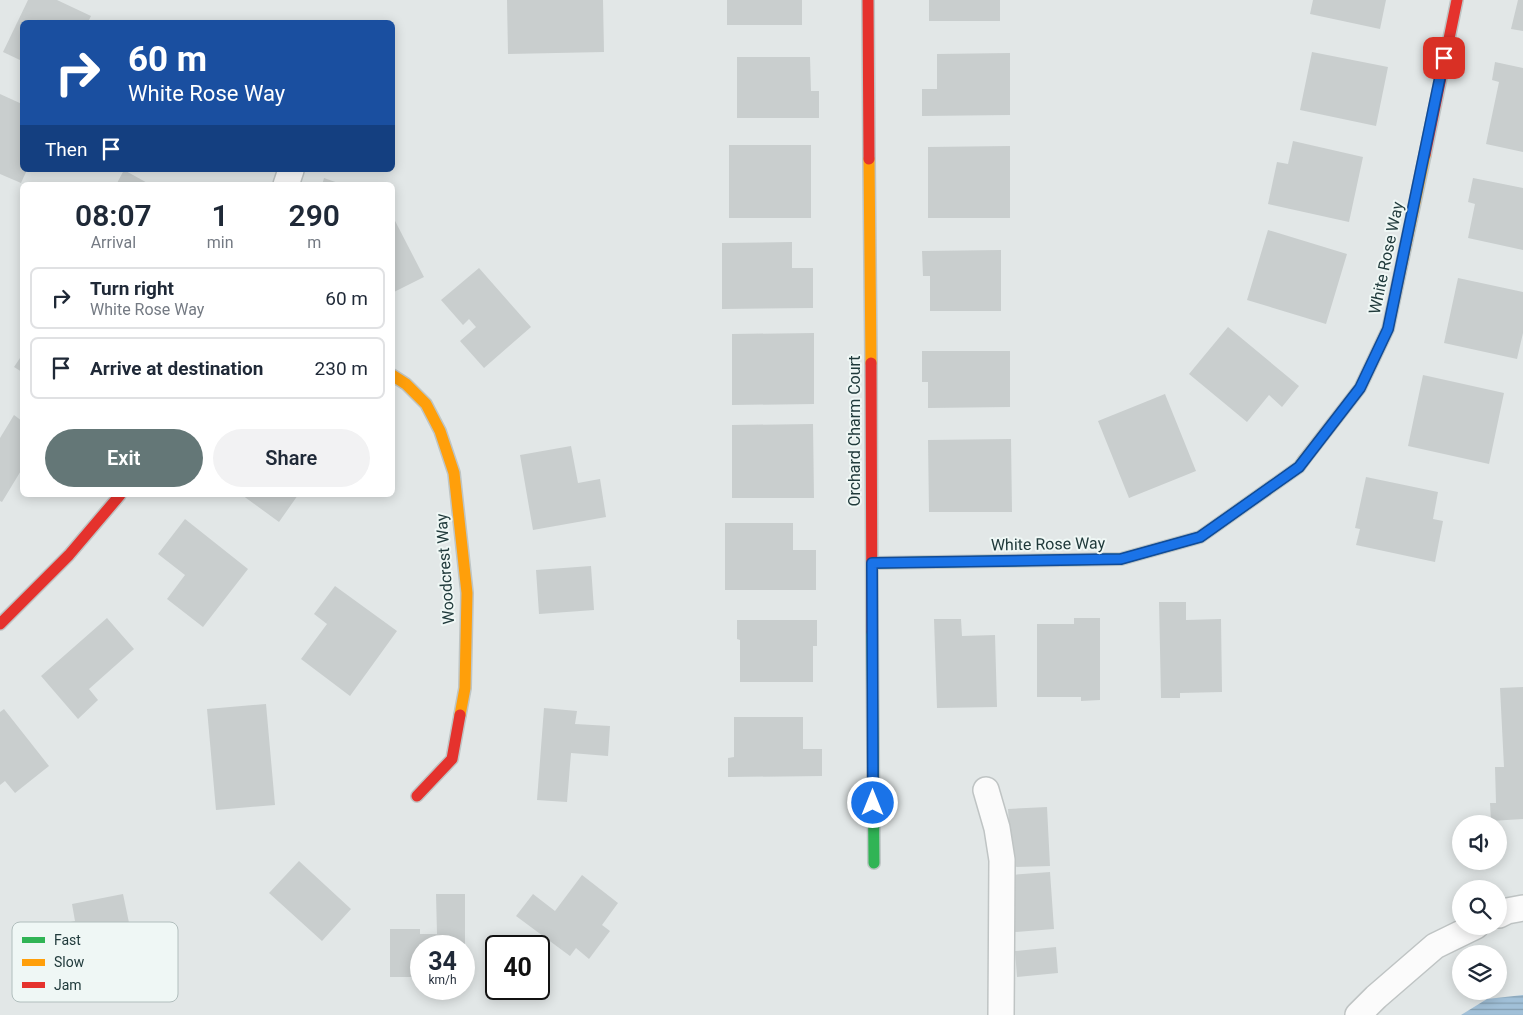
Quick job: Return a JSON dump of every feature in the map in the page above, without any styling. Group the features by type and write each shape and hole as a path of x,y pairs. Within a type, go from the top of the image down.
{"street":[{"name":"Orchard Charm Court","path":"868,0 874,862"},
{"name":"White Rose Way","path":"872,563 1121,559 1200,537 1299,467 1360,388 1388,329 1457,0"},
{"name":"Woodcrest Way","path":"395,377 406,384 426,404 440,431 454,473 467,593 465,688 452,759 417,796"},
{"path":"0,624 69,555 118,497"},
{"path":"986,790 997,828 1002,860 1001,1015"},
{"path":"1507,911 1523,908"},
{"path":"1358,1015 1435,946 1458,935"}],"water":[{"path":"1523,995 1523,1015 1461,1015 1485,1000 1507,1000 1507,997"}],"building":[{"path":"28,0 57,0 91,16 89,20 20,20 20,60 3,52"},
{"path":"507,0 603,0 604,52 508,54"},
{"path":"727,0 802,0 802,25 727,25"},
{"path":"929,0 1000,0 1000,21 929,21"},
{"path":"1313,0 1386,0 1380,29 1310,14"},
{"path":"1518,0 1523,0 1523,31 1511,29"},
{"path":"1312,52 1388,67 1376,126 1300,110"},
{"path":"1010,53 1010,115 922,116 922,89 937,89 937,54"},
{"path":"737,57 810,57 811,91 819,91 819,118 737,118"},
{"path":"1495,62 1523,68 1523,152 1486,144 1499,82 1492,80"},
{"path":"0,94 20,103 20,172 26,172 20,183 0,174"},
{"path":"1293,141 1363,157 1349,222 1268,204 1277,162 1288,164"},
{"path":"729,145 811,145 811,218 729,218"},
{"path":"1010,146 1010,218 928,218 928,147"},
{"path":"123,172 128,172 146,182 118,182"},
{"path":"324,178 335,182 323,182"},
{"path":"1473,178 1523,188 1523,250 1468,238 1475,204 1468,202"},
{"path":"395,221 424,277 395,292"},
{"path":"1268,230 1347,254 1326,324 1247,300"},
{"path":"792,242 792,268 813,268 813,308 722,309 722,243"},
{"path":"1001,250 1001,311 930,311 930,276 923,276 922,251"},
{"path":"479,268 531,327 484,368 460,341 476,327 469,319 463,325 441,300"},
{"path":"1458,278 1523,292 1523,333 1517,359 1444,343"},
{"path":"1228,327 1299,386 1282,407 1269,395 1247,422 1189,374"},
{"path":"814,333 814,404 732,405 732,334"},
{"path":"922,351 1010,351 1010,407 928,408 928,382 922,382"},
{"path":"20,358 20,371 14,367"},
{"path":"1423,375 1504,393 1489,464 1408,446"},
{"path":"1165,394 1196,471 1129,498 1098,421"},
{"path":"14,415 20,420 20,472 2,502 0,501 0,438"},
{"path":"813,424 814,498 732,498 732,425"},
{"path":"1011,439 1012,512 929,512 928,440"},
{"path":"571,446 578,483 600,479 606,517 533,530 520,455"},
{"path":"1366,477 1438,492 1433,519 1443,521 1435,562 1356,545 1360,529 1355,528"},
{"path":"245,497 297,497 279,522"},
{"path":"185,519 248,569 203,627 167,599 185,575 158,554"},
{"path":"725,523 793,523 793,550 816,550 816,590 725,590"},
{"path":"591,566 594,610 539,614 536,570"},
{"path":"335,586 397,631 350,696 301,659 327,624 314,614"},
{"path":"1159,602 1186,602 1186,620 1221,619 1222,692 1180,693 1180,698 1161,698"},
{"path":"107,618 134,649 89,689 98,700 78,719 41,676"},
{"path":"1074,618 1100,618 1100,700 1081,701 1081,697 1037,697 1037,624 1074,624"},
{"path":"934,619 961,619 962,636 995,635 997,707 937,708"},
{"path":"737,620 817,620 817,646 813,646 813,682 740,682 740,640 737,639"},
{"path":"1523,687 1523,819 1507,820 1507,815 1491,815 1490,803 1496,803 1495,767 1504,767 1500,688"},
{"path":"266,704 275,805 216,810 207,709"},
{"path":"544,708 577,711 575,724 610,726 608,756 571,753 567,802 537,800"},
{"path":"4,709 49,766 15,793 5,781 0,785 0,712"},
{"path":"734,717 803,717 803,749 822,749 822,776 728,777 728,758 734,757"},
{"path":"1047,807 1050,866 1012,867 1008,809"},
{"path":"299,861 351,909 322,941 269,893"},
{"path":"1050,872 1054,929 1015,932 1011,875"},
{"path":"582,875 618,903 602,925 610,931 589,959 576,948 570,956 550,941 550,935 542,935 516,916 533,894 555,911"},
{"path":"123,894 129,922 70,922 75,921 72,904"},
{"path":"436,894 465,894 465,935 410,935 410,977 390,977 390,929 420,929 420,934 437,934"},
{"path":"1056,947 1058,973 1017,977 1015,951"}],"traffic: fast":[{"path":"872,563 1121,559 1200,537 1299,467 1304,460"},
{"path":"872,632 874,863"}],"traffic: slow":[{"path":"1304,460 1360,388 1388,329 1425,155"},
{"path":"869,159 871,363"},
{"path":"395,377 406,384 426,404 440,431 454,473 467,593 465,688 460,715"}],"traffic: jam":[{"path":"868,0 869,159"},
{"path":"1425,155 1457,0"},
{"path":"871,363 872,632"},
{"path":"0,624 69,555 118,497"},
{"path":"417,796 452,759 460,715"}],"route":[{"path":"873,803 872,563 1121,559 1200,537 1299,467 1360,388 1388,329 1444,58"}]}
